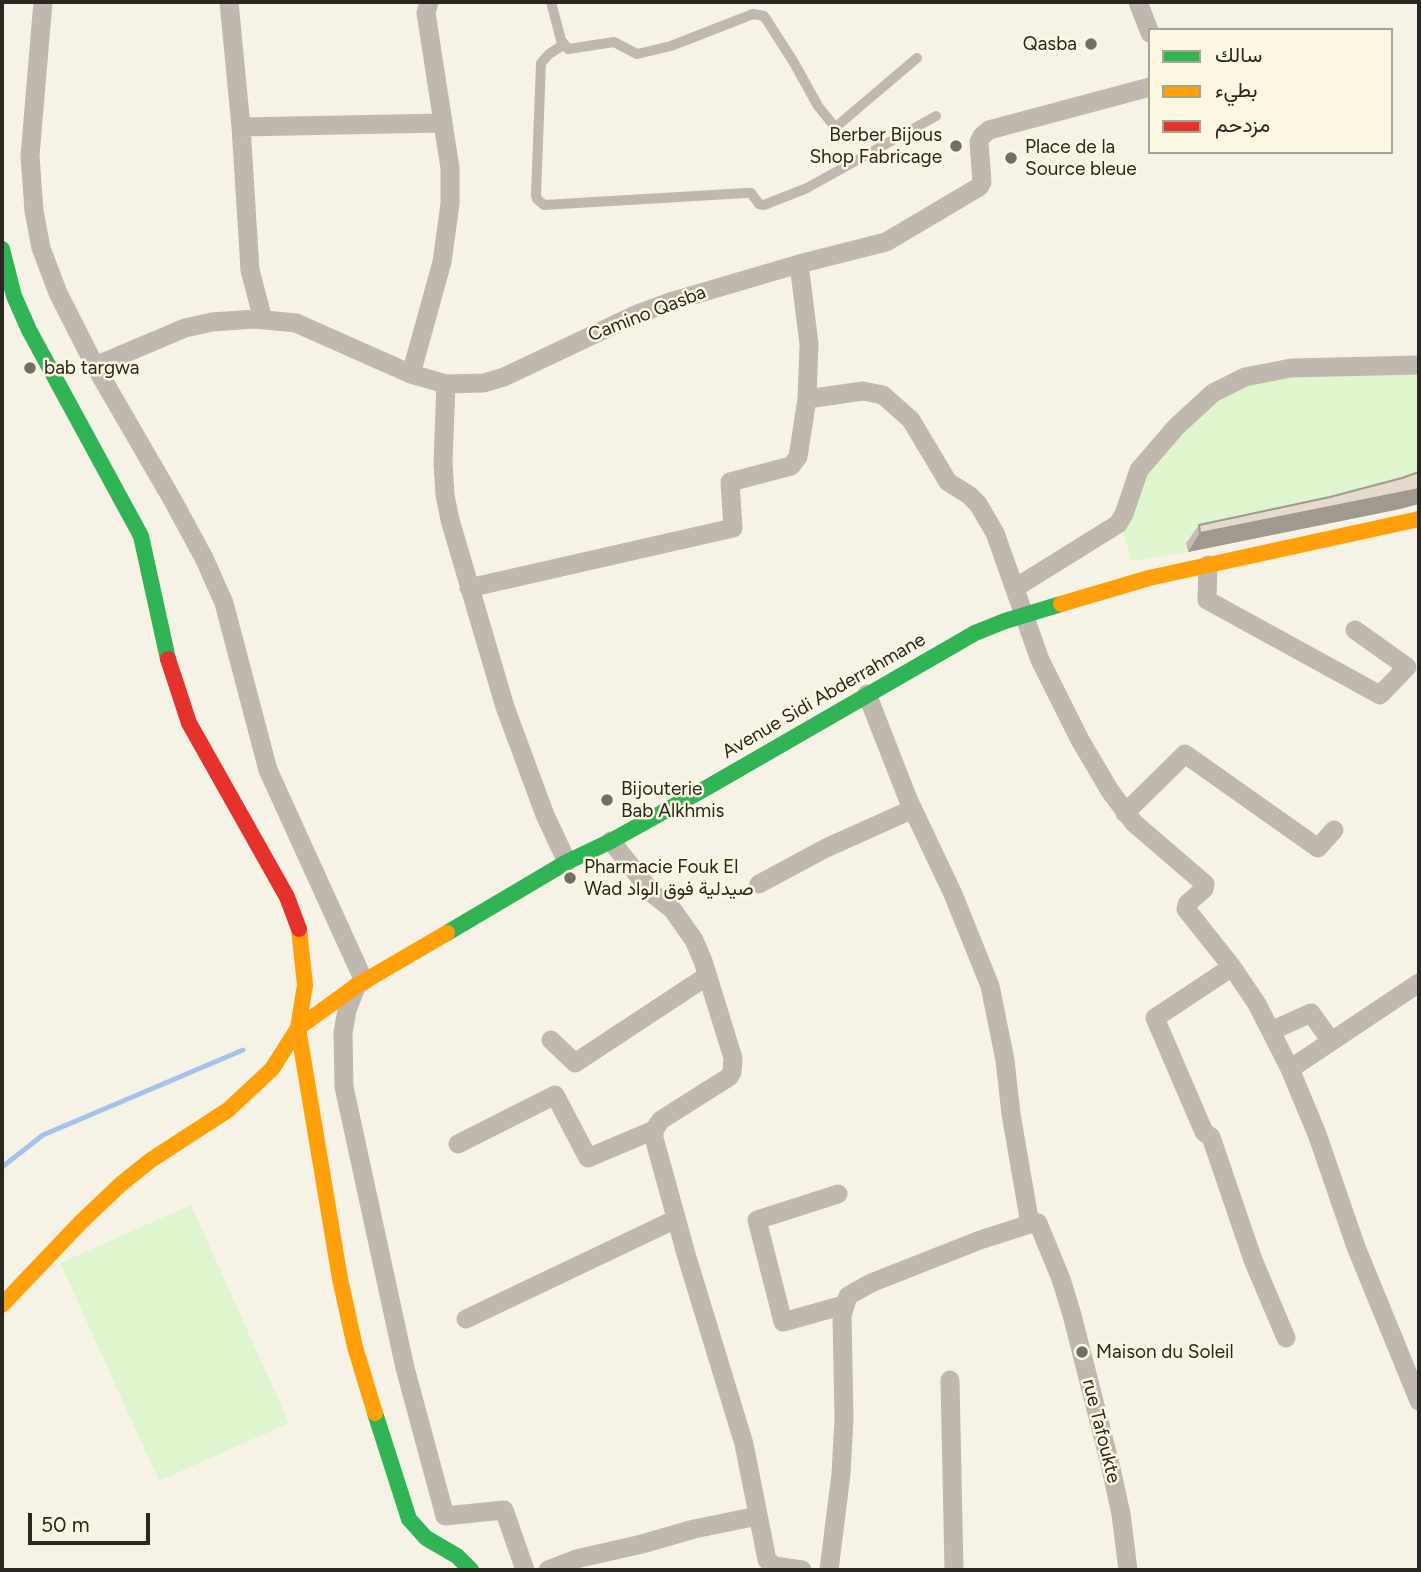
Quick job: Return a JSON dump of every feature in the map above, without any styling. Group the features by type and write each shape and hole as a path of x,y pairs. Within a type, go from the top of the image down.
{"street":[{"path":"43,2 30,156 34,211 41,248 58,293 94,366 184,523 224,603 268,770 360,983 347,1010 343,1033 344,1087 405,1368 445,1516 505,1510 525,1570"},
{"path":"229,2 241,127 250,270 263,320"},
{"path":"411,374 442,262 447,232 450,167 426,13 429,2"},
{"path":"1138,2 1148,28"},
{"name":"Camino Qasba","path":"94,366 185,328 212,322 263,320 296,323 411,374 446,384 484,383 504,377 635,315 799,264 886,242 976,190 982,183 977,149 982,136 989,130 1148,89"},
{"path":"241,127 442,123"},
{"path":"2,249 15,296 29,330 141,536 170,670 188,723 287,897 299,924 305,985 298,1028 343,1293 355,1347 402,1505 416,1529 457,1556 471,1570"},
{"path":"469,588 733,527 730,482 794,464 798,457 807,399 809,344 799,264"},
{"path":"1015,588 1118,524 1139,470 1176,427 1213,393 1245,377 1291,368 1419,365"},
{"path":"446,384 443,463 445,495 469,588 505,707 545,815 567,862"},
{"path":"807,399 870,391 883,395 911,419 948,482 978,504 995,533 1040,660 1080,740 1125,813 1205,884 1204,890 1187,904 1186,909 1232,967 1257,1004 1290,1069 1317,1134 1356,1247 1419,1401"},
{"name":"Avenue Sidi Abderrahmane","path":"298,1028 360,983 567,862 611,841 708,787 975,633 1005,621 1149,578 1419,519"},
{"path":"1208,565 1207,600 1381,695 1406,667 1355,630"},
{"path":"829,1570 842,1460 842,1317 848,1296 854,1290 871,1283 980,1240 1030,1224 990,986 953,894 913,809 867,694"},
{"path":"1125,813 1185,754 1318,848 1334,830"},
{"path":"760,884 826,848 913,809"},
{"path":"458,1144 555,1095 588,1158 653,1130 661,1120 724,1082 732,1072 733,1058 694,940 679,917 653,894 611,841"},
{"path":"1232,967 1155,1018 1204,1132 1211,1137 1253,1260 1286,1338"},
{"path":"551,1040 575,1063 707,976"},
{"path":"1290,1069 1419,983"},
{"path":"1271,1031 1311,1013 1331,1041"},
{"path":"2,1305 121,1184 151,1160 228,1110 272,1069 298,1028"},
{"path":"653,1130 657,1154 744,1444 769,1563 802,1570"},
{"path":"838,1194 757,1220 783,1322 844,1305"},
{"path":"466,1319 676,1219"},
{"name":"rue Tafoukte","path":"1030,1224 1038,1223 1061,1279 1072,1315 1121,1514 1128,1570"},
{"path":"950,1380 954,1570"},
{"path":"548,1570 576,1559 758,1516"}],"lane":[{"path":"551,2 563,45 568,49 614,42 636,54 671,46 753,14 764,16 818,106 831,124 837,126 917,58"},
{"path":"563,45 541,63 536,195 544,205 746,193 751,193 759,204 764,205 807,188 936,116"}],"green space":[{"path":"1419,355 1419,487 1389,496 1186,537 1185,552 1131,561 1122,527 1141,472 1194,408 1267,378"},
{"path":"191,1205 289,1423 159,1481 60,1263"}],"building":[{"path":"1419,472 1419,489 1200,533 1199,525 1330,497"}],"waterway":[{"path":"2,1167 43,1135 243,1050"}],"traffic: fast":[{"path":"2,249 14,296 29,330 141,536 168,659"},
{"path":"447,933 567,862 611,841 708,787 975,633 1061,604"},
{"path":"375,1413 409,1519 426,1538 457,1556 471,1570"}],"traffic: slow":[{"path":"1061,604 1149,578 1419,519"},
{"path":"299,929 305,985 298,1028 340,1279 355,1347 375,1413"},
{"path":"2,1305 121,1184 151,1160 228,1110 272,1069 298,1028 356,986 447,933"}],"traffic: jam":[{"path":"168,659 189,723 287,897 299,929"}],"place":[{"name":"Qasba","path":"1091,44"},
{"name":"Berber Bijous Shop Fabricage","path":"956,146"},
{"name":"Place de la Source bleue","path":"1011,158"},
{"name":"bab targwa","path":"30,368"},
{"name":"Bijouterie Bab Alkhmis","path":"607,800"},
{"name":"Pharmacie Fouk El Wad صيدلية فوق الواد","path":"570,878"},
{"name":"Maison du Soleil","path":"1082,1352"}]}
